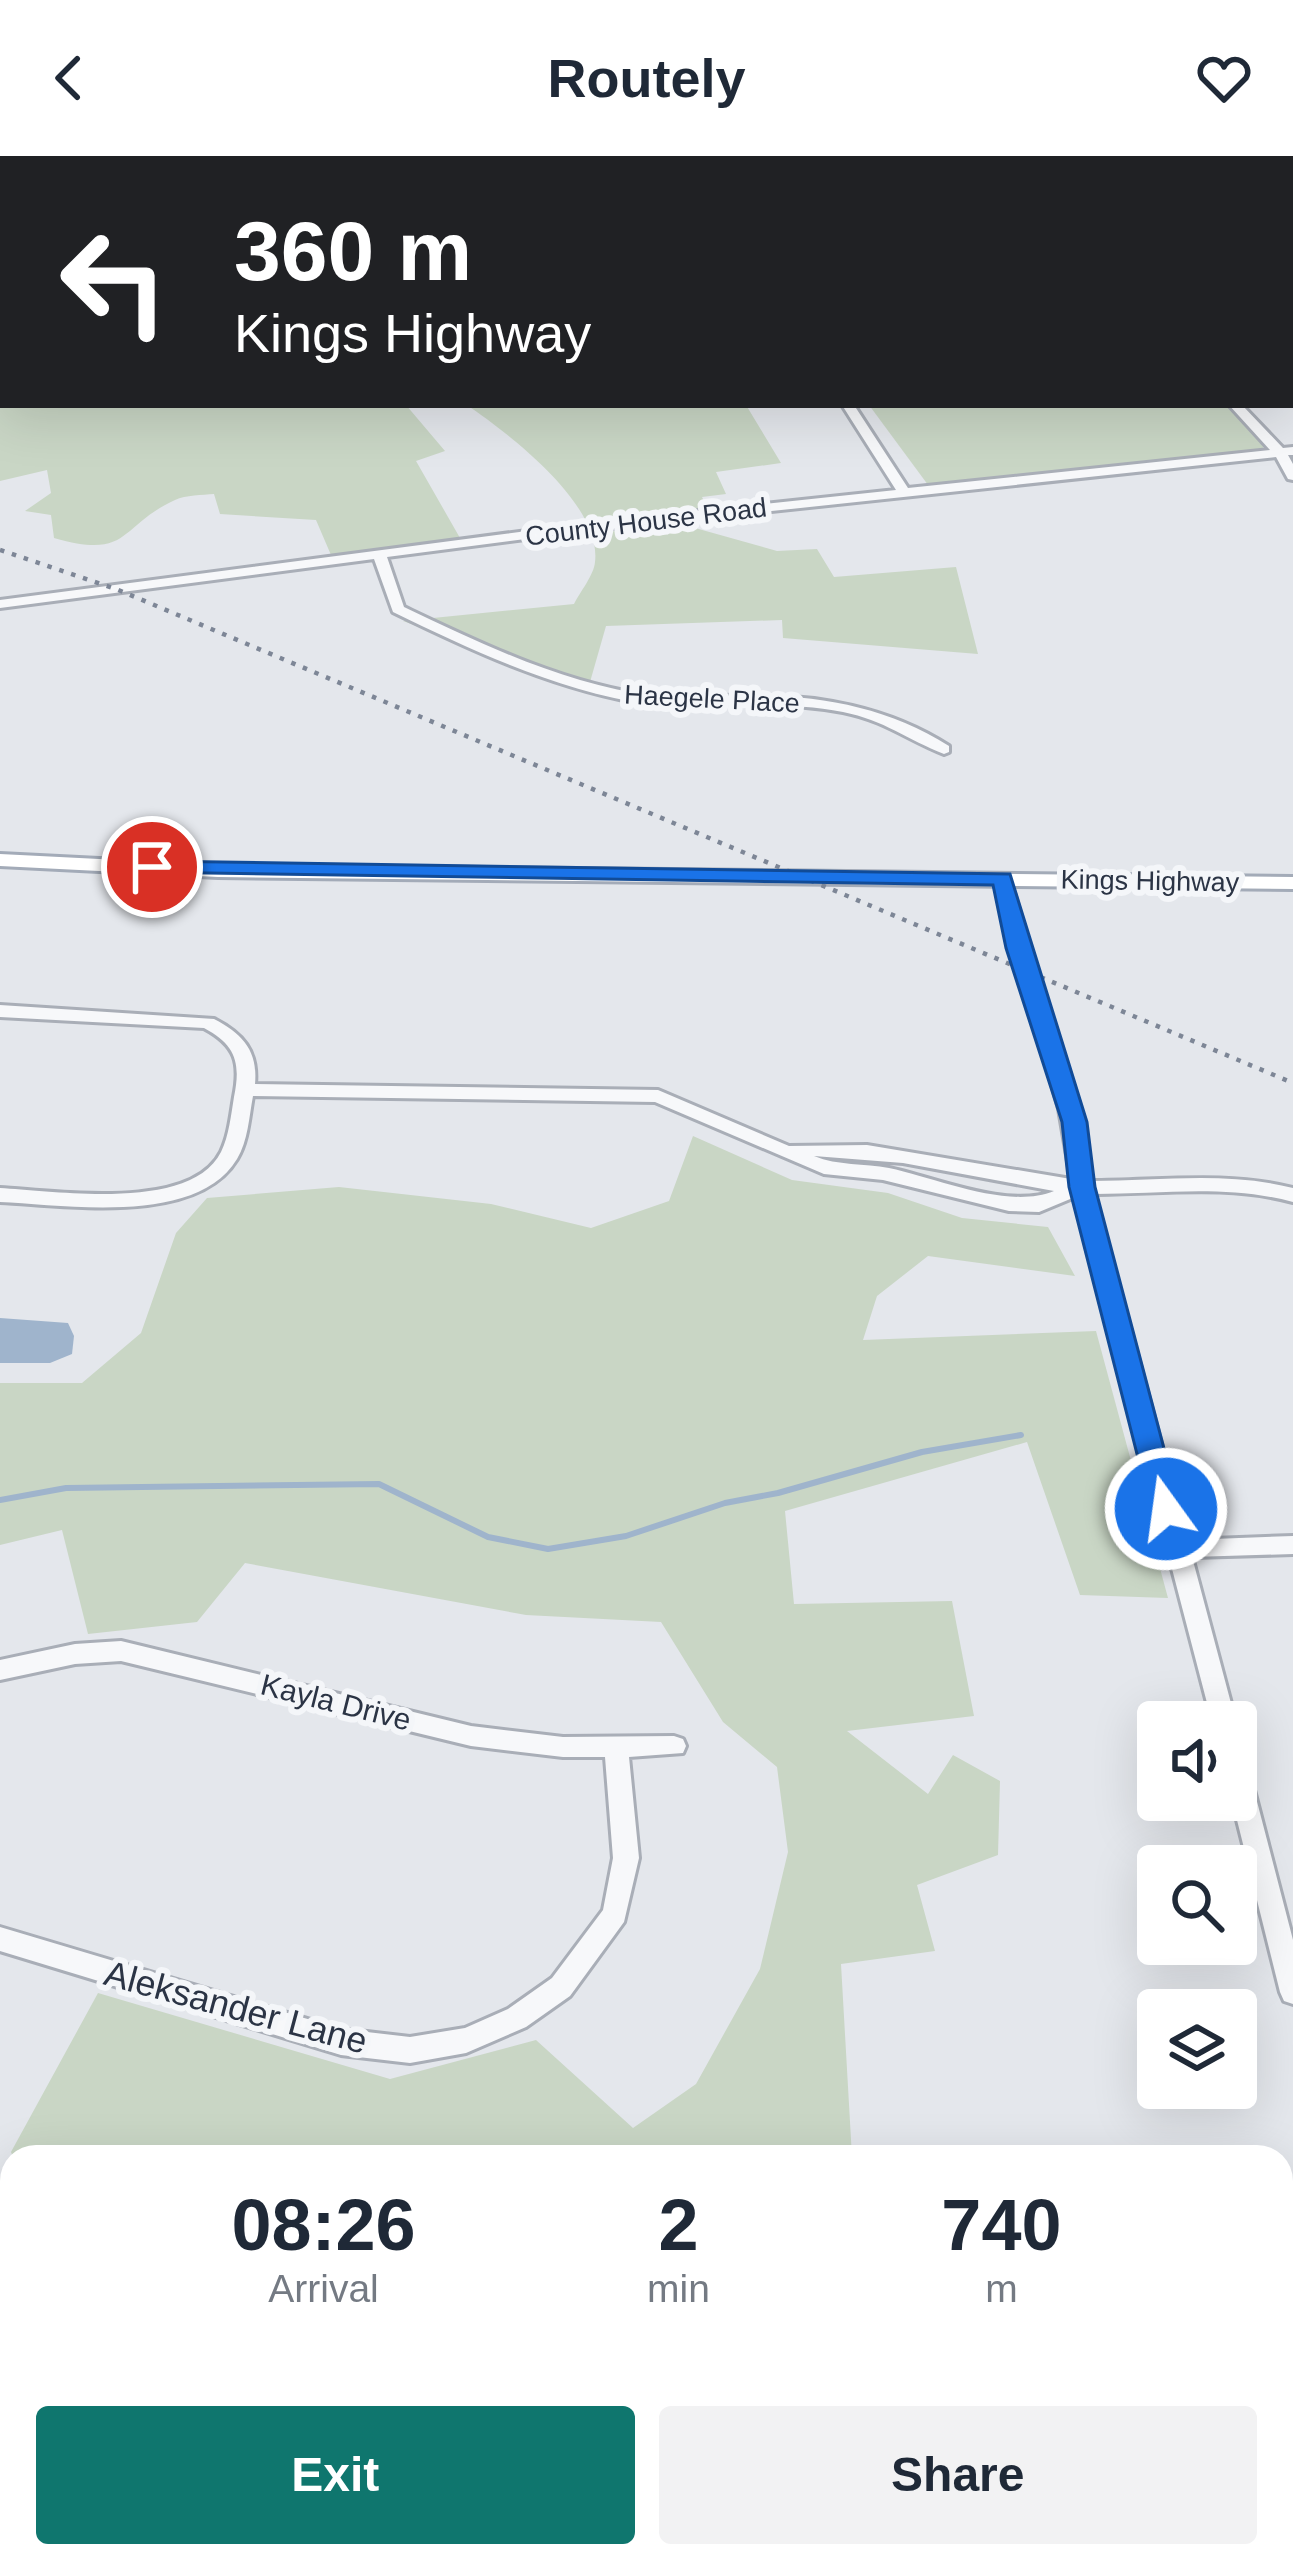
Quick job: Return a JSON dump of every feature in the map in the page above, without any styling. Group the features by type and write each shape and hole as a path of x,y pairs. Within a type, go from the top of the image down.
{"main road":[{"name":"Kings Highway","path":"0,860 218,871 1293,883"}],"street":[{"path":"850,408 904,492"},
{"path":"1238,408 1287,451 1293,476"},
{"name":"County House Road","path":"0,604 904,492 1287,451"},
{"name":"Haegele Place","path":"380,556 398,609 482,650 587,689 657,702 766,700 859,711 911,725 944,749"},
{"path":"1002,879 1018,948 1074,1122 1082,1187 1218,1701"},
{"path":"0,1011 208,1024 236,1037 248,1054 245,1090 228,1160 194,1185 155,1199 0,1195"},
{"path":"245,1090 658,1096 824,1168 883,1173 1009,1204 1040,1205 1082,1187 1246,1185 1293,1195"},
{"path":"1176,1549 1293,1545"},
{"name":"Kayla Drive","path":"0,1670 75,1654 121,1651 471,1736 616,1748 674,1746"},
{"name":"Aleksander Lane","path":"0,1940 341,2042 410,2050 466,2040 517,2018 561,1987 615,1914 626,1858 616,1748"},
{"path":"1250,1821 1293,1992"}],"green space":[{"path":"0,408 409,408 445,451 416,461 464,545 334,562 316,520 220,514 214,494 175,500 111,542 79,544 54,538 51,515 25,511 51,493 47,470 0,481"},
{"path":"471,408 748,408 781,463 716,472 726,494 702,497 711,515 688,526 777,551 817,549 834,577 956,567 978,654 783,638 782,620 606,626 588,689 403,621 574,604 589,578 595,562 584,517 569,494"},
{"path":"871,408 1233,408 1268,444 1256,453 931,489"},
{"path":"693,1136 792,1180 888,1193 962,1218 1048,1227 1075,1276 928,1256 877,1296 863,1340 1096,1331 1168,1598 1080,1595 1027,1442 785,1511 794,1604 952,1601 974,1716 847,1731 928,1794 953,1755 1000,1781 998,1855 917,1885 935,1951 841,1964 851,2145 15,2145 98,1993 390,2079 536,2040 633,2128 696,2084 760,1969 788,1852 777,1767 723,1722 661,1622 526,1615 245,1563 197,1622 88,1634 62,1530 0,1545 0,1383 82,1383 141,1333 176,1233 207,1198 339,1187 491,1204 591,1228 669,1201"}],"water":[{"path":"0,1318 68,1323 74,1336 72,1354 50,1363 0,1363"}],"waterway":[{"path":"0,1500 66,1488 379,1484 488,1537 548,1549 626,1536 725,1503 778,1493 922,1452 1021,1435"}],"railway":[{"path":"0,550 116,589 1293,1083"}],"route":[{"path":"152,867 1002,879 1018,948 1078,1136 1082,1187 1166,1509"}]}
